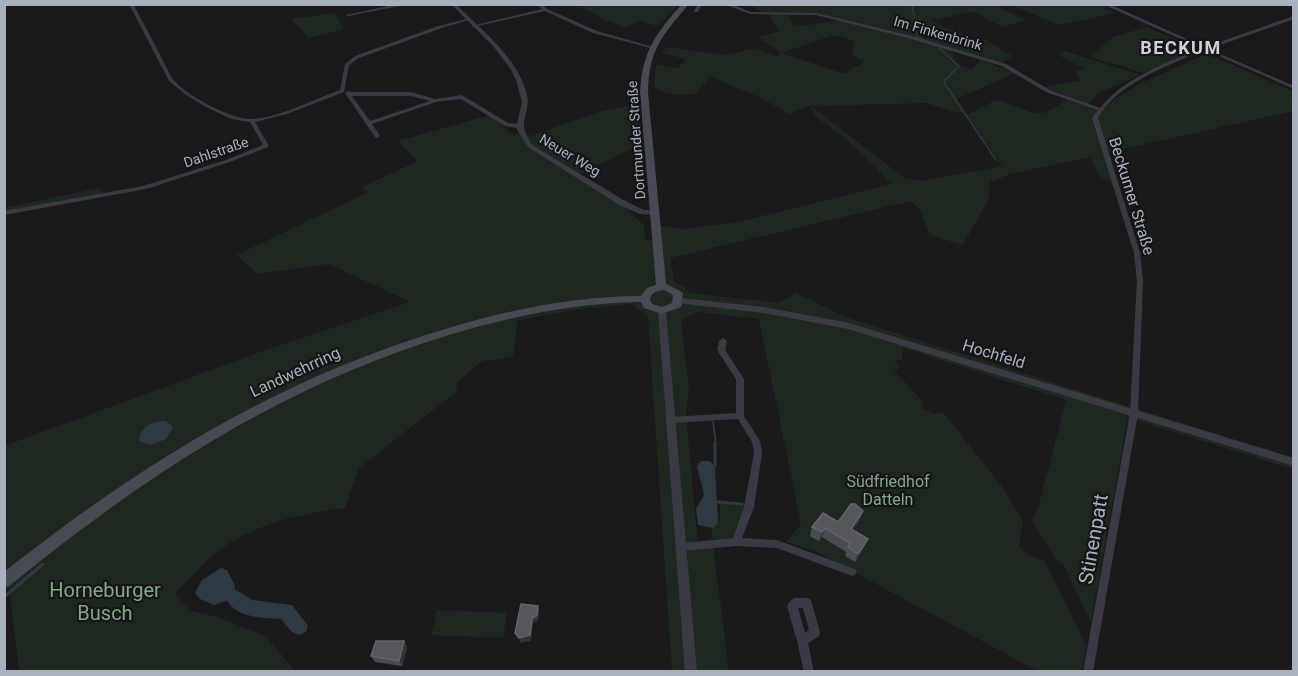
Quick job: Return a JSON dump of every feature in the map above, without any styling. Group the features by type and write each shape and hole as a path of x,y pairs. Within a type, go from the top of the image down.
{"main road":[{"name":"Dortmunder Straße","path":"661,287 644,93 645,68 651,46 686,4"},
{"path":"661,287 675,291 680,301 674,308 662,311 652,308 645,299 651,290 661,287"},
{"name":"Landwehrring","path":"4,581 94,509 197,441 327,374 392,349 498,317 559,305 645,299"}],"street":[{"path":"131,4 171,80 179,88 203,104 252,122"},
{"path":"348,15 408,4"},
{"path":"369,123 435,101 462,97 507,124 518,126 524,107 524,96 511,63 453,4"},
{"path":"539,4 545,10 595,32 651,46"},
{"path":"696,11 700,4"},
{"name":"Im Finkenbrink","path":"726,4 750,13 816,14 910,36 1004,65 1048,91 1099,109"},
{"path":"1104,4 1293,88"},
{"path":"435,101 411,94 350,94 342,91 347,64 353,59 440,27 545,10"},
{"path":"1099,109 1113,94 1203,49 1293,17"},
{"name":"Dahlstraße","path":"4,213 134,190 228,161 266,146 252,122 342,91"},
{"path":"350,94 377,136"},
{"name":"Beckumer Straße","path":"1099,109 1095,118 1138,262 1134,413"},
{"name":"Neuer Weg","path":"518,126 521,135 530,146 543,155 624,204 643,212 655,213"},
{"name":"Hochfeld","path":"680,301 764,310 849,326 1293,462"},
{"path":"662,311 691,672"},
{"path":"723,341 721,350 740,379 740,416 756,441 758,453 749,507 736,542"},
{"name":"Stinenpatt","path":"1088,672 1134,413"},
{"path":"671,420 740,416"},
{"path":"682,547 736,542 777,544 852,572"},
{"path":"802,641 809,672"}],"green space":[{"path":"679,5 657,26 640,21 626,27 605,20 581,7"},
{"path":"751,5 994,5 1027,20 1002,27 974,12 932,20 977,41 985,39 1012,56 1002,63 943,46 955,55 952,59 959,65 972,69 981,60 1015,73 957,99 965,112 957,113 927,103 811,106 904,178 922,181 1002,166 967,115 996,100 1039,113 1046,112 1066,99 1098,109 1094,118 1097,118 1117,98 1131,89 1207,54 1293,91 1293,111 1105,153 1115,187 1098,174 1090,157 1010,174 990,182 989,198 963,245 930,235 920,210 911,201 670,258 674,282 683,286 689,293 779,303 796,293 848,318 1293,458 1293,469 1125,417 1127,421 1091,622 1063,564 1057,560 1032,522 1038,508 1066,400 903,348 902,360 894,360 899,367 894,371 921,399 923,409 934,414 943,412 1003,488 1023,522 1019,546 1027,555 1045,561 1086,646 1082,671 1038,671 815,551 786,542 801,524 759,319 698,312 681,320 689,389 686,414 698,545 713,545 729,671 672,671 648,317 632,304 580,309 518,320 513,357 482,361 456,383 457,391 358,469 345,508 290,518 238,538 207,560 175,594 192,611 217,617 266,636 295,671 19,671 9,588 5,591 4,446 260,352 410,302 329,264 257,274 237,255 368,192 362,187 418,161 398,141 490,115 511,133 531,136 595,113 636,104 639,145 579,175 607,192 644,225 645,241 657,239 656,225 681,229 734,223 892,184 845,138 816,117 810,106 789,114 761,98 711,77 695,94 668,94 654,87 656,64 679,68 685,59 662,53 666,47 725,55 756,48 778,57 780,52 758,37 779,31 769,14 789,14 793,24 803,26 839,20 812,13 762,13","holes":["834,35 855,41 852,55 864,62 844,74 781,53"]},
{"path":"1012,5 1099,5 1116,13 1058,25"},
{"path":"334,13 345,29 309,38 291,19"},
{"path":"1147,27 1194,47 1195,50 1144,73 1090,57 1113,37"},
{"path":"1065,51 1140,75 1098,93 1088,104 1045,87 1081,81 1075,72 1084,68 1058,55"},
{"path":"99,188 105,195 5,213 4,208"},
{"path":"719,500 745,504 735,537 713,539 711,529 718,523 720,517"},
{"path":"437,610 507,613 503,638 431,635"}],"shaded area":[{"path":"165,421 172,425 166,439 150,445 139,441 141,432 147,426"},
{"path":"701,461 710,461 715,466 718,523 713,528 698,525 696,509 704,495 697,466"},
{"path":"221,568 227,570 235,586 234,598 214,605 200,599 195,593 202,580"}],"building":[{"path":"851,504 855,504 863,511 851,529 868,539 858,554 848,547 850,543 825,528 822,532 812,527 823,513 838,522"},
{"path":"521,604 538,606 537,615 532,618 530,635 519,638 515,633"},
{"path":"376,641 404,641 399,661 371,656"}],"waterway":[{"path":"912,4 916,29"},
{"path":"916,31 917,37 924,40"},
{"path":"939,48 959,66 944,81 945,84 996,160"},
{"path":"713,422 716,445"},
{"path":"715,443 715,466"},
{"path":"716,502 742,504"},
{"path":"4,597 43,564"},
{"path":"234,597 250,608 286,611 299,626"}],"district":[{"name":"BECKUM","path":"1181,47"}],"park label":[{"name":"Südfriedhof Datteln","path":"888,490"},
{"name":"Horneburger Busch","path":"105,602"}]}
